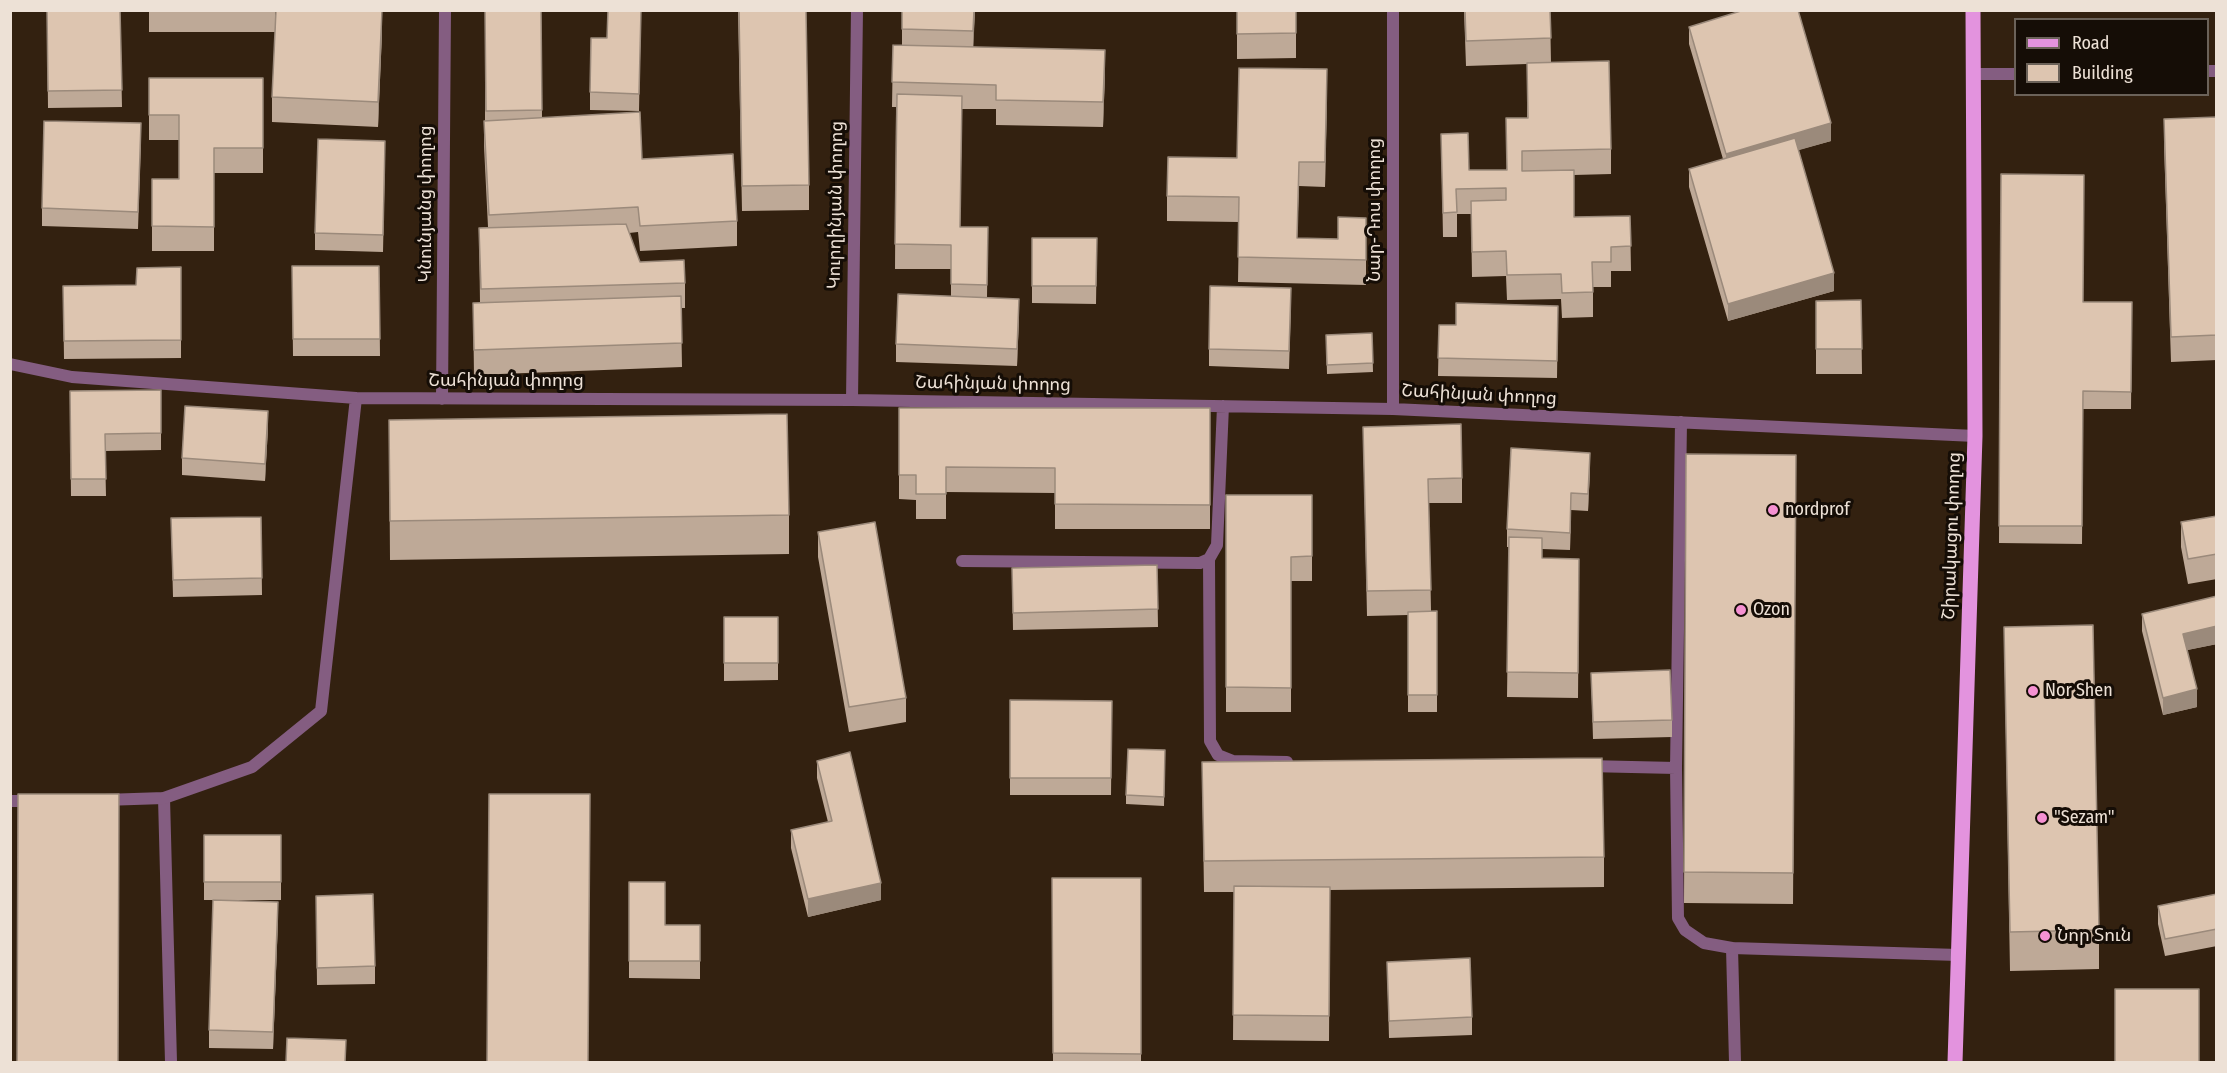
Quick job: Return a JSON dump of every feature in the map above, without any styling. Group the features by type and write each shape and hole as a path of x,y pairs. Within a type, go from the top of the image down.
{"main road":[{"name":"Շիրակացու փողոց","path":"1955,1062 1975,436 1973,10"}],"street":[{"name":"Կնունյանց փողոց","path":"442,399 446,10"},
{"name":"Կուրղինյան փողոց","path":"852,400 857,10"},
{"name":"Նար-Դոս փողոց","path":"1393,10 1393,409"},
{"path":"1974,74 2014,74"},
{"name":"Շահինյան փողոց","path":"10,364 72,377 356,398 852,400 1393,409 1975,436"},
{"path":"93,800 164,798 252,767 321,711 356,398"},
{"path":"1223,406 1216,545 1209,559 1210,741 1218,755 1233,761 1305,762"},
{"path":"1681,423 1676,768 1678,918 1685,930 1704,943 1732,948 1958,955"},
{"path":"962,561 1200,563 1209,559"},
{"path":"1568,766 1676,768"},
{"path":"164,798 171,1062"},
{"path":"10,801 46,801"},
{"path":"1732,948 1735,1062"}],"building":[{"path":"47,10 120,10 122,90 48,91"},
{"path":"276,10 382,10 378,102 272,97"},
{"path":"485,10 541,10 542,110 486,111"},
{"path":"608,10 641,10 639,94 590,92 591,38 607,38"},
{"path":"739,10 806,10 809,185 742,186"},
{"path":"902,10 974,10 973,31 902,29"},
{"path":"1237,10 1296,10 1296,33 1237,34"},
{"path":"1465,10 1550,10 1551,38 1466,41"},
{"path":"1744,10 1798,10 1831,123 1726,154 1689,27"},
{"path":"893,45 1105,50 1103,102 996,100 996,85 892,82"},
{"path":"1609,61 1611,149 1522,151 1522,171 1574,170 1574,217 1630,216 1631,246 1611,247 1611,262 1592,262 1593,292 1562,293 1561,274 1507,275 1506,251 1472,252 1471,201 1506,200 1506,188 1456,189 1457,212 1443,213 1441,134 1468,133 1469,170 1507,170 1506,118 1528,118 1527,63"},
{"path":"1239,68 1327,69 1325,162 1299,162 1297,238 1338,239 1338,217 1366,218 1366,260 1238,257 1239,197 1167,196 1168,157 1237,158"},
{"path":"149,78 263,78 263,148 214,148 214,227 152,226 152,179 179,179 179,115 149,115"},
{"path":"897,94 962,96 960,227 988,227 987,285 951,284 951,245 895,244"},
{"path":"640,112 642,159 733,154 737,221 640,226 638,207 489,215 484,121"},
{"path":"2217,117 2217,335 2171,337 2164,119"},
{"path":"44,121 141,123 138,212 42,208"},
{"path":"1795,138 1834,273 1728,304 1689,169"},
{"path":"318,139 385,141 383,235 315,233"},
{"path":"2001,174 2084,175 2083,302 2132,302 2131,392 2083,391 2082,526 1999,526"},
{"path":"626,224 640,262 684,260 685,283 481,289 479,228"},
{"path":"1032,238 1097,238 1096,286 1032,286"},
{"path":"292,266 379,266 380,339 293,339"},
{"path":"181,267 181,340 64,341 63,286 136,285 137,268"},
{"path":"1210,286 1291,288 1289,351 1209,349"},
{"path":"898,294 1019,299 1017,349 896,344"},
{"path":"681,296 682,343 474,350 473,303"},
{"path":"1861,300 1862,349 1816,349 1816,301"},
{"path":"1456,303 1558,306 1557,361 1438,358 1439,325 1456,325"},
{"path":"1372,333 1373,363 1327,365 1326,335"},
{"path":"161,390 161,433 105,434 106,479 71,479 70,391"},
{"path":"185,406 268,411 265,464 182,458"},
{"path":"899,408 1210,408 1210,505 1055,504 1055,468 946,467 946,494 916,494 916,475 899,475"},
{"path":"787,414 789,515 390,521 389,420"},
{"path":"1461,424 1462,478 1428,479 1431,590 1367,591 1363,427"},
{"path":"1511,448 1590,453 1588,494 1571,493 1570,533 1507,529"},
{"path":"1686,454 1796,455 1793,873 1684,872"},
{"path":"1226,495 1312,495 1312,556 1291,557 1291,688 1226,687"},
{"path":"2217,516 2217,554 2188,559 2181,522"},
{"path":"261,517 262,578 173,580 171,518"},
{"path":"875,522 906,698 849,707 818,532"},
{"path":"1509,537 1542,538 1542,558 1579,559 1578,673 1507,672"},
{"path":"1157,565 1158,609 1013,613 1012,568"},
{"path":"2217,596 2217,626 2183,634 2197,689 2163,698 2142,614"},
{"path":"1437,611 1437,695 1408,695 1408,612"},
{"path":"724,617 778,617 778,663 724,663"},
{"path":"2093,625 2099,930 2010,932 2004,627"},
{"path":"1670,670 1672,720 1593,722 1591,673"},
{"path":"1010,700 1112,701 1111,778 1010,778"},
{"path":"1128,749 1165,750 1164,797 1126,795"},
{"path":"850,752 881,883 808,899 791,830 832,821 817,761"},
{"path":"1602,758 1604,857 1204,861 1202,762"},
{"path":"18,794 119,794 118,1062 17,1062"},
{"path":"489,794 590,794 588,1062 487,1062"},
{"path":"204,835 281,835 281,882 204,882"},
{"path":"1052,878 1141,878 1141,1054 1053,1053"},
{"path":"629,882 665,882 665,925 700,925 700,961 629,961"},
{"path":"1234,886 1330,887 1329,1016 1233,1015"},
{"path":"373,894 375,966 317,968 316,896"},
{"path":"2217,894 2217,929 2165,939 2158,906"},
{"path":"213,900 278,902 273,1032 209,1030"},
{"path":"1470,958 1472,1017 1389,1021 1387,962"},
{"path":"2115,989 2199,989 2199,1062 2115,1062"},
{"path":"287,1038 346,1040 345,1062 286,1062"}],"place":[{"name":"nordprof","path":"1773,510"},
{"name":"Ozon","path":"1741,610"},
{"name":"Nor Shen","path":"2033,691"},
{"name":"\"Sezam\"","path":"2042,818"},
{"name":"Նոր Տուն","path":"2045,936"}]}
